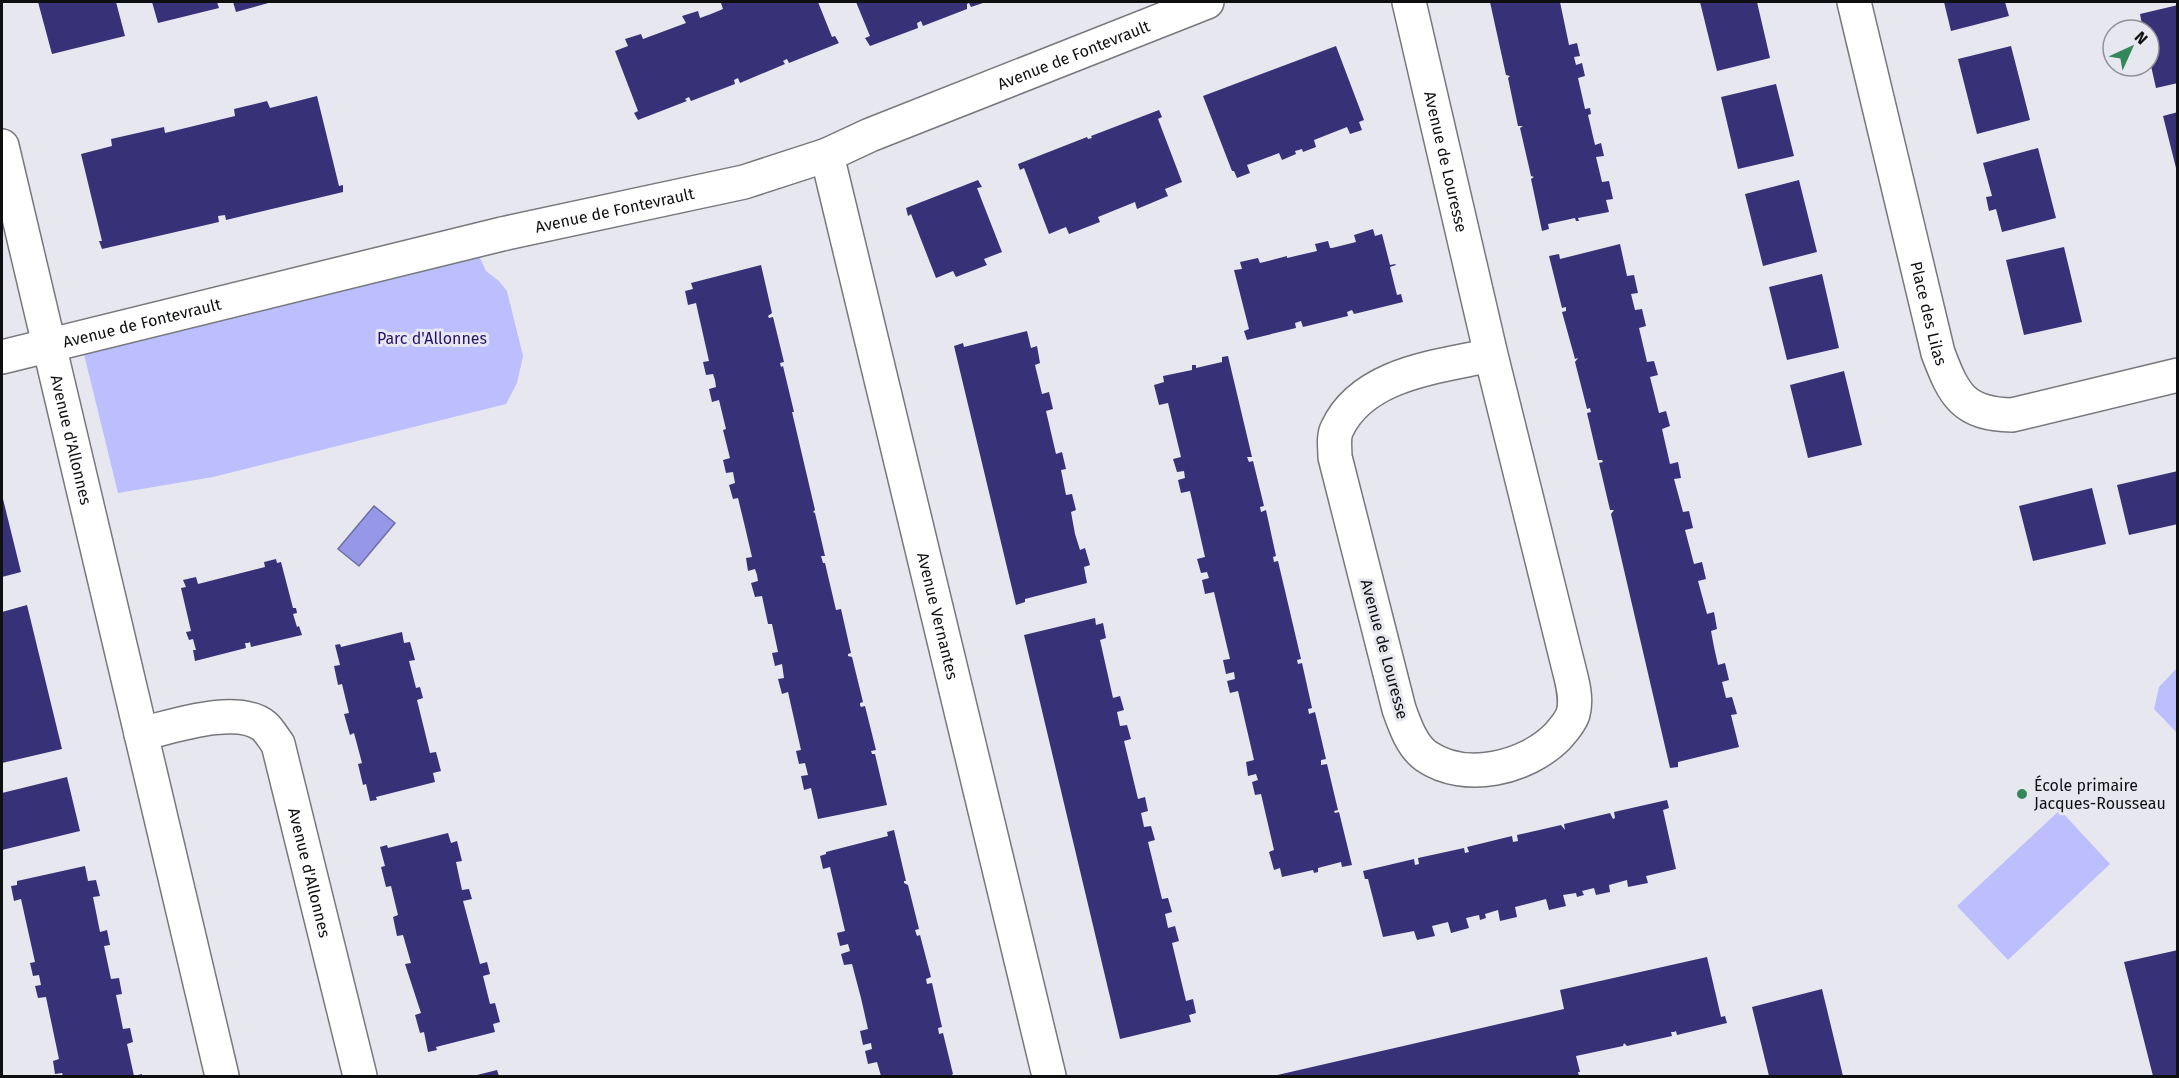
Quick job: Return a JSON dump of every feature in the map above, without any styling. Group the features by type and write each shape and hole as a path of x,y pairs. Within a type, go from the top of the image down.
{"street":[{"name":"Avenue de Fontevrault","path":"2,357 502,234 744,182 827,155 881,130 1207,2"},
{"name":"Avenue de Louresse","path":"1409,2 1575,702 1572,717 1547,747 1521,762 1472,770 1449,768 1425,756 1409,735 1399,709 1335,457 1336,431 1351,407 1373,388 1407,375 1491,355"},
{"name":"Place des Lilas","path":"1854,2 1938,353 1949,384 1970,407 1992,415 2012,415 2178,375"},
{"name":"Avenue d'Allonnes","path":"2,146 222,1077"},
{"name":"Avenue Vernantes","path":"827,155 1048,1077"},
{"name":"Avenue d'Allonnes","path":"141,734 216,716 241,717 263,725 278,744 360,1077"}],"green space":[{"name":"Parc d'Allonnes","path":"473,243 486,271 507,291 523,356 517,383 506,404 213,477 118,493 82,346"},
{"path":"2177,668 2177,733 2154,709 2159,687"},
{"path":"2060,810 2110,864 2008,960 1957,906"}],"shaded area":[{"path":"374,506 395,523 359,566 338,549"}],"building":[{"path":"38,2 116,2 125,36 52,54"},
{"path":"152,2 217,2 219,8 158,23"},
{"path":"233,2 272,2 236,12"},
{"path":"818,2 832,37 835,36 839,43 789,63 787,59 783,61 785,64 740,83 738,78 734,80 735,84 691,101 689,97 685,99 687,101 638,120 634,113 638,111 615,51 628,46 625,39 641,34 643,39 686,23 682,16 698,11 700,18 711,14 723,9 721,3"},
{"path":"856,2 986,2 971,7 969,3 967,9 923,26 921,21 917,23 918,28 870,46 865,38 870,36"},
{"path":"1490,2 1560,2 1569,45 1577,43 1580,56 1574,57 1576,65 1582,63 1585,76 1578,78 1585,109 1590,108 1591,114 1588,115 1595,145 1601,143 1604,156 1596,157 1602,182 1609,181 1613,199 1606,200 1609,212 1578,218 1579,221 1575,218 1548,224 1549,229 1542,231 1531,179 1534,177 1531,176 1520,128 1523,126 1518,126 1508,78 1510,76 1506,75"},
{"path":"1700,2 1757,2 1770,58 1717,71"},
{"path":"1944,2 2005,2 2009,16 1951,31"},
{"path":"2178,5 2178,83 2156,88 2154,78 2161,78 2161,18 2141,18 2140,14"},
{"path":"1336,46 1364,120 1359,122 1362,130 1350,134 1347,127 1314,140 1316,147 1303,152 1302,149 1295,151 1296,154 1282,160 1279,153 1247,165 1250,173 1237,178 1232,171 1203,96"},
{"path":"2011,46 2030,120 1977,134 1958,59"},
{"path":"1776,84 1794,156 1738,169 1721,97"},
{"path":"317,96 339,186 343,185 343,192 226,220 225,215 218,216 219,222 102,249 81,154 112,146 111,139 164,127 165,133 235,116 234,109 267,101 270,108"},
{"path":"1159,110 1162,117 1158,119 1182,182 1165,189 1168,196 1137,209 1135,202 1098,217 1100,222 1069,234 1066,227 1049,234 1024,168 1020,170 1018,164 1087,137 1092,138 1091,136"},
{"path":"2178,112 2178,172 2177,172 2163,116"},
{"path":"2038,148 2056,218 2002,232 1996,209 1989,211 1986,197 1992,196 1983,163"},
{"path":"978,180 982,187 977,188 1002,252 984,259 987,265 956,277 953,271 936,278 911,214 908,216 906,208"},
{"path":"1799,180 1817,252 1763,266 1745,194"},
{"path":"1373,229 1375,236 1382,234 1390,265 1396,265 1390,267 1397,295 1401,294 1403,302 1354,314 1352,310 1347,312 1348,316 1303,327 1301,321 1295,323 1296,328 1247,340 1244,331 1249,329 1234,270 1242,269 1240,262 1258,258 1260,263 1317,251 1315,244 1328,241 1332,248 1356,242 1354,235"},
{"path":"1620,244 1627,276 1634,275 1638,293 1631,294 1635,310 1642,309 1646,326 1639,328 1647,362 1654,361 1658,375 1650,377 1659,413 1666,411 1670,426 1662,429 1670,464 1678,462 1681,478 1674,479 1683,512 1689,511 1693,528 1685,530 1694,564 1702,562 1706,579 1698,581 1707,614 1714,612 1717,629 1711,631 1714,647 1718,665 1725,663 1729,680 1722,682 1726,698 1732,697 1737,714 1731,715 1739,747 1678,762 1678,767 1670,768 1611,514 1614,510 1610,510 1599,463 1603,462 1598,460 1587,413 1591,412 1590,408 1587,409 1575,362 1578,358 1575,359 1562,312 1566,311 1566,307 1562,308 1549,256 1559,254 1560,259"},
{"path":"2064,247 2082,322 2024,335 2006,260"},
{"path":"761,265 772,313 768,316 773,317 784,362 780,363 781,367 783,366 794,412 792,412 815,510 813,512 825,556 821,556 825,563 836,610 841,609 851,653 848,656 852,657 863,702 860,705 865,706 876,750 871,751 875,754 887,805 818,819 811,788 804,790 801,776 808,775 805,763 799,764 796,751 801,750 788,692 782,694 778,679 784,678 782,664 775,666 772,653 778,652 772,624 768,624 762,596 755,597 751,583 758,581 755,569 748,571 746,558 752,557 738,498 733,499 729,485 735,483 733,472 726,473 723,460 730,458 723,430 726,429 719,400 712,402 709,389 716,387 715,380 713,374 706,375 703,362 709,361 696,303 688,305 685,291 693,289 691,283"},
{"path":"1822,274 1839,348 1787,360 1769,287"},
{"path":"1027,331 1031,348 1037,346 1040,363 1035,365 1042,394 1049,392 1053,409 1046,411 1056,454 1062,452 1066,469 1061,470 1066,495 1072,494 1076,510 1071,512 1075,534 1080,550 1085,548 1090,565 1084,567 1087,583 1025,599 1025,602 1016,605 954,346 963,343 964,347"},
{"path":"1228,356 1252,457 1247,457 1249,462 1253,461 1264,506 1260,507 1261,512 1266,510 1276,556 1273,557 1274,562 1278,561 1301,659 1297,660 1298,664 1302,663 1312,708 1308,709 1309,714 1315,712 1326,759 1321,760 1321,765 1327,764 1338,810 1334,811 1339,812 1352,865 1342,867 1341,862 1318,868 1318,872 1314,873 1313,870 1282,877 1280,868 1274,870 1269,852 1274,850 1261,794 1255,795 1252,782 1258,780 1256,774 1248,776 1246,762 1254,760 1238,691 1230,693 1227,681 1235,679 1234,672 1226,674 1223,660 1230,659 1214,592 1205,594 1202,580 1209,578 1207,572 1201,573 1197,559 1205,557 1190,491 1181,493 1178,480 1185,478 1184,471 1177,472 1173,459 1181,457 1168,403 1159,405 1154,385 1164,382 1163,376 1192,370 1192,365 1196,365 1196,368 1222,362 1222,357"},
{"path":"1844,371 1862,445 1808,458 1790,385"},
{"path":"2178,471 2178,524 2129,535 2117,485"},
{"path":"2092,488 2106,544 2033,561 2019,506"},
{"path":"2,495 21,572 2,577"},
{"path":"276,559 277,563 281,562 293,608 296,608 297,613 293,614 302,635 251,647 250,642 245,643 246,648 195,661 193,650 196,650 193,639 189,640 186,632 191,631 181,588 186,587 183,580 196,577 198,584 265,567 264,562"},
{"path":"27,605 62,749 2,763 2,612"},
{"path":"1095,618 1096,625 1103,623 1106,638 1100,640 1113,698 1120,696 1124,710 1117,712 1120,726 1127,725 1131,739 1124,741 1138,799 1145,797 1148,811 1141,813 1144,827 1151,826 1155,840 1148,842 1162,899 1168,898 1172,912 1165,914 1168,928 1175,926 1179,941 1172,943 1186,1001 1193,999 1196,1013 1189,1015 1191,1022 1120,1039 1024,635"},
{"path":"402,632 404,643 410,642 415,660 409,661 416,688 420,687 423,698 417,700 430,753 436,752 441,771 433,773 435,782 376,797 377,800 370,801 358,764 362,763 354,733 350,735 344,714 349,713 342,684 338,685 334,666 340,665 335,645 340,644 341,647"},
{"path":"67,777 80,831 2,850 2,793"},
{"path":"1667,800 1669,808 1663,810 1676,869 1646,876 1648,883 1628,887 1627,880 1609,885 1610,892 1596,895 1594,888 1582,891 1584,895 1577,897 1576,893 1563,895 1566,906 1549,910 1546,899 1515,907 1517,917 1500,921 1498,910 1485,914 1486,918 1480,920 1479,915 1466,918 1469,928 1451,933 1448,922 1432,926 1435,936 1417,940 1414,931 1383,937 1368,879 1365,879 1363,871 1414,859 1415,865 1419,864 1418,858 1464,848 1465,853 1469,852 1467,847 1512,836 1513,842 1518,841 1517,835 1561,825 1565,830 1564,824 1610,813 1613,819 1615,818 1614,812"},
{"path":"894,830 906,881 904,883 908,885 919,929 915,930 917,936 920,935 931,977 926,979 927,984 932,983 942,1027 938,1028 939,1034 943,1033 953,1074 950,1076 881,1076 877,1062 868,1064 865,1051 872,1049 871,1043 863,1045 860,1031 868,1029 861,998 852,964 844,965 841,954 850,951 848,944 840,946 837,933 845,931 830,867 823,869 820,856 826,852 888,836 887,832"},
{"path":"448,833 451,843 457,841 462,861 456,862 462,890 469,889 472,899 463,901 480,964 487,962 490,974 483,976 490,1004 495,1003 500,1022 493,1024 495,1032 436,1047 437,1050 428,1052 424,1032 420,1033 415,1015 421,1013 405,964 411,963 403,935 397,936 393,917 398,915 391,886 386,887 381,867 385,866 380,847 387,845 388,848"},
{"path":"85,866 88,881 96,880 100,896 93,897 100,932 107,930 110,945 104,946 111,979 119,978 122,994 116,995 123,1029 130,1028 133,1042 127,1044 134,1076 55,1074 53,1061 59,1059 46,997 38,998 35,986 41,985 39,975 33,976 30,963 35,962 21,899 14,901 11,886 17,885 17,881"},
{"path":"2178,950 2178,1076 2153,1076 2124,962"},
{"path":"1707,957 1721,1017 1725,1016 1727,1023 1677,1035 1676,1031 1671,1032 1672,1036 1627,1046 1624,1043 1623,1046 1576,1056 1579,1076 1273,1076 1564,1009 1560,990"},
{"path":"1822,989 1843,1076 1769,1076 1752,1007"},
{"path":"497,1070 499,1076 473,1076"}],"place":[{"name":"École primaire Jacques-Rousseau","path":"2022,794"}]}
